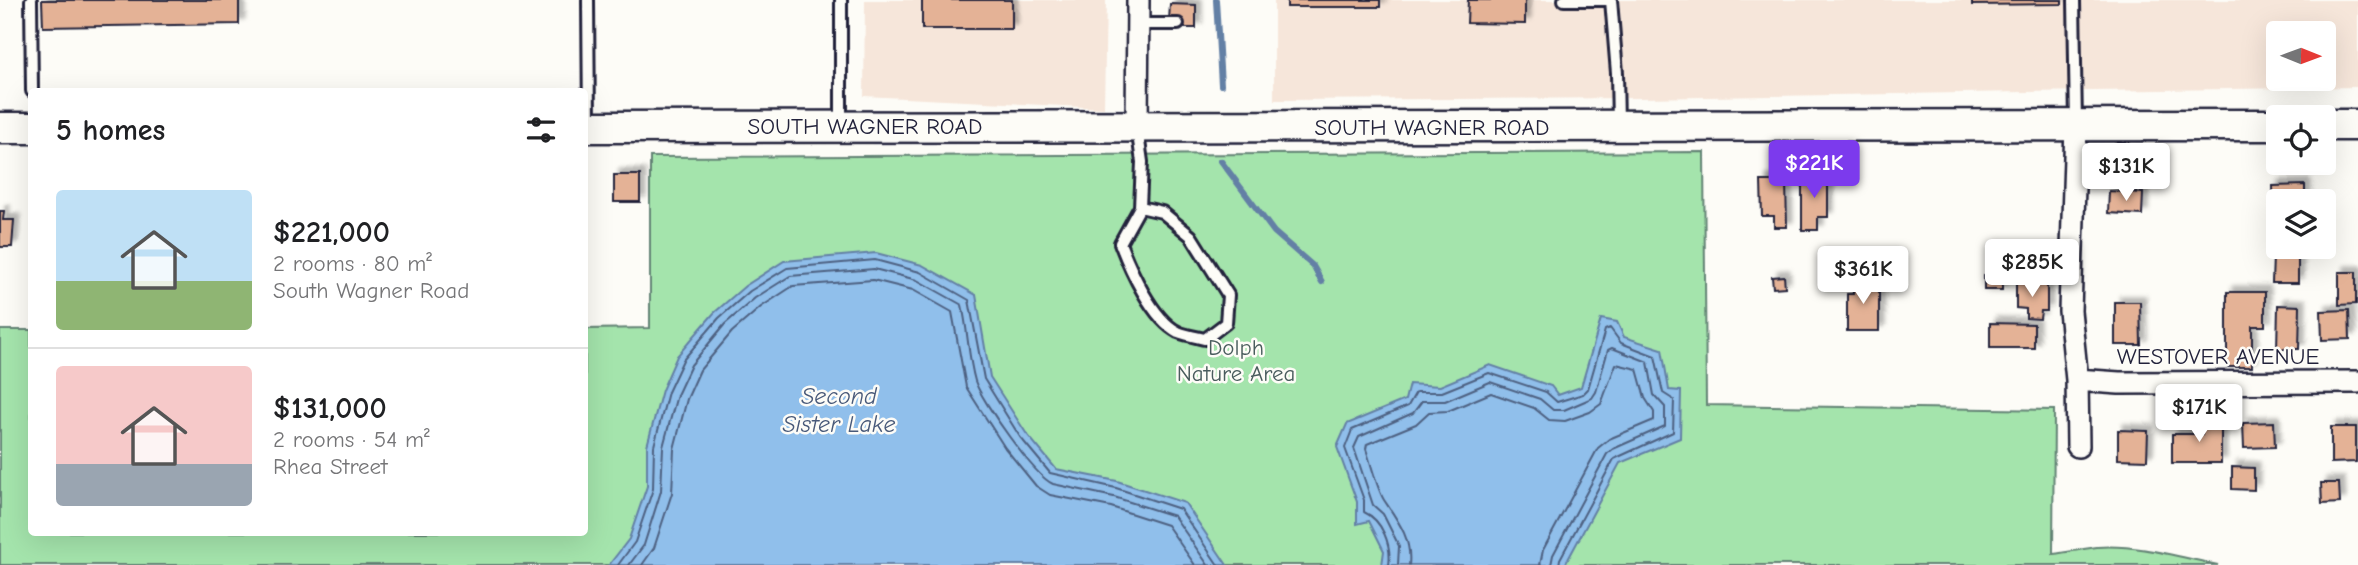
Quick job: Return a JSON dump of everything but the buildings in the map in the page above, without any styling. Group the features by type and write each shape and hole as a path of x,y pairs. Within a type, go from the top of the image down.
{"main road":[{"name":"SOUTH WAGNER ROAD","path":"588,127 2266,125"},
{"path":"2336,125 2358,125"},
{"path":"0,128 28,128"}],"street":[{"path":"1137,126 1138,0"},
{"path":"2076,126 2070,311 2077,380 2078,446"},
{"name":"WESTOVER AVENUE","path":"2077,380 2119,383 2358,382"}],"lane":[{"path":"31,0 32,88"},
{"path":"841,0 841,126"},
{"path":"1564,0 1609,0 1617,73 1618,126"},
{"path":"2074,0 2076,126"},
{"path":"588,96 591,1"},
{"path":"1137,24 1178,24"},
{"path":"1137,126 1142,162 1140,207 1120,243 1132,275 1163,320 1177,331 1205,339 1226,323 1227,295 1191,236 1162,212 1140,207"}],"shaded area":[{"path":"865,0 1106,0 1104,108 864,96"},
{"path":"1274,0 2358,0 2358,87 2336,87 2336,21 2266,21 2266,88 1640,98 1274,100"}],"green space":[{"name":"Dolph Nature Area","path":"1704,152 1706,405 2054,410 2053,554 2097,547 2127,547 2218,565 0,565 0,330 28,330 28,536 588,536 588,329 650,328 650,157"}],"water":[{"name":"Second Sister Lake","path":"876,253 922,265 976,295 990,377 1026,433 1056,469 1117,481 1185,503 1227,565 609,565 629,539 647,486 647,446 662,390 677,356 714,313 745,286 784,261"},
{"path":"1601,319 1617,322 1624,337 1662,349 1669,390 1681,391 1680,438 1620,463 1565,565 1382,565 1384,551 1369,521 1357,524 1357,502 1337,447 1347,424 1405,400 1409,384 1440,386 1490,365 1551,386 1558,395 1581,387"}],"waterway":[{"path":"1216,0 1221,85"},
{"path":"1221,161 1274,232 1313,266 1322,282"}]}
